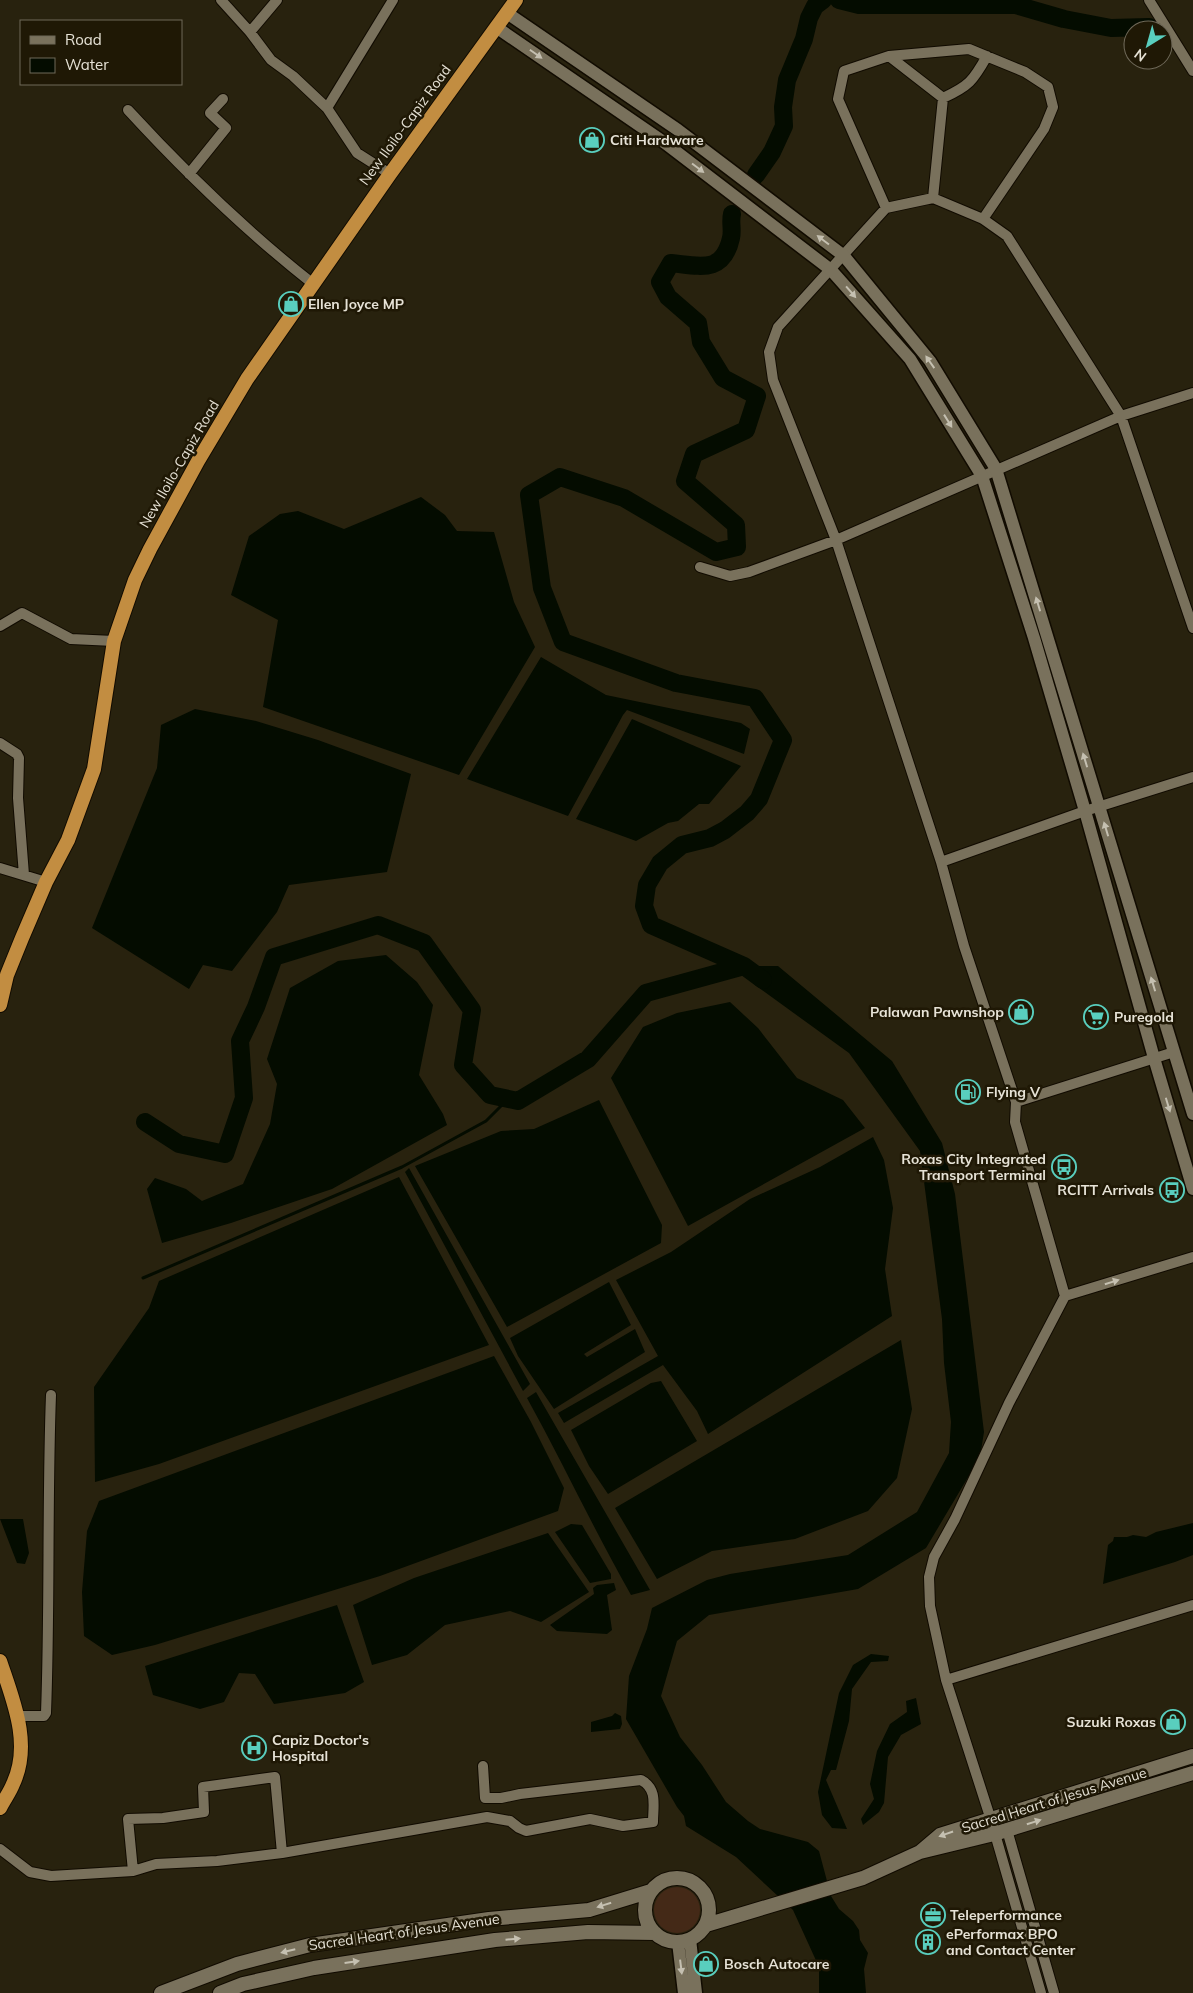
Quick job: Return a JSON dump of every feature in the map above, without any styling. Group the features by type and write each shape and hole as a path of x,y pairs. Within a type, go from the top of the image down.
{"highway":[{"name":"New Iloilo-Capiz Road","path":"0,1005 7,975 46,882 68,840 94,769 114,641 135,580 150,549 247,379 312,283 516,0"},
{"path":"0,1661 18,1716 21,1739 20,1761 14,1783 0,1808"}],"main road":[{"name":"Sacred Heart of Jesus Avenue","path":"920,1852 940,1835 1193,1756"},
{"name":"Sacred Heart of Jesus Avenue","path":"706,1925 863,1878 920,1852 994,1834 1193,1773"},
{"path":"673,1878 684,1878 694,1882 702,1889 708,1899 709,1914 706,1925 698,1935 684,1941 670,1941 655,1933 645,1913 646,1902 651,1891 658,1884 673,1878"},
{"name":"Sacred Heart of Jesus Avenue","path":"165,1992 237,1964 310,1945 489,1919 588,1910 651,1891"},
{"name":"Sacred Heart of Jesus Avenue","path":"220,1993 243,1984 314,1968 495,1940 588,1932 655,1933"}],"street":[{"path":"221,0 250,32 271,60 293,76 327,108 345,132 357,154 390,174"},
{"path":"250,32 277,0"},
{"path":"327,108 394,0"},
{"path":"1149,0 1193,71"},
{"path":"506,14 678,130 844,256 930,361 996,469 1193,1114"},
{"path":"496,27 665,143 831,270 910,359 982,476 1034,638 1193,1190"},
{"path":"886,208 838,98 844,71 889,56 969,49 1025,72 1048,87 1053,106 1044,129 983,219"},
{"path":"889,56 944,98"},
{"path":"944,98 964,89 975,77 987,56"},
{"path":"933,198 944,98"},
{"path":"189,174 226,128 210,113 223,99"},
{"path":"128,110 189,174 272,252 312,283"},
{"path":"1040,1993 990,1820 946,1680 930,1606 929,1577 934,1557 976,1475 1009,1402 1065,1296 1015,1122 1016,1102 964,946 941,862 836,540 773,380 769,352 778,327 886,208 933,198 983,219 1007,236 1121,416 1193,628"},
{"path":"700,568 730,576 749,572 836,540 1121,416 1193,393"},
{"path":"0,626 22,613 71,640 114,641"},
{"path":"0,742 20,758 18,798 24,875"},
{"path":"941,862 1085,811 1193,777"},
{"path":"0,868 46,882"},
{"path":"1016,1102 1174,1052"},
{"path":"1065,1296 1193,1257"},
{"path":"18,1716 44,1716 46,1713 48,1669 48,1486 51,1395"},
{"path":"946,1680 1193,1605"},
{"path":"483,1766 486,1817"},
{"path":"133,1871 128,1819 163,1818 204,1812 203,1787 275,1777 282,1853"},
{"path":"0,1849 30,1872 51,1876 133,1871 156,1864 217,1861 282,1853 486,1817 510,1821 518,1828 526,1831 590,1819 623,1826 653,1822 653,1791 648,1784 641,1780 520,1794 501,1798 485,1798"},
{"path":"1007,1830 1054,1993"},
{"path":"684,1941 684,1993"},
{"path":"684,1941 696,1993"},
{"path":"1034,1975 1048,1971"}],"shaded area":[{"path":"672,1887 682,1887 696,1897 700,1910 696,1923 690,1929 682,1933 672,1933 658,1923 654,1915 654,1905 664,1891"}],"water":[{"path":"421,497 445,515 457,531 494,532 514,602 535,647 459,775 263,707 278,620 231,595 249,536 280,514 298,511 344,529"},
{"path":"541,657 606,695 741,723 750,729 744,754 627,710 568,816 467,779"},
{"path":"195,709 256,721 318,740 411,774 387,872 289,885 277,912 232,971 203,965 189,989 92,928 157,768 161,725"},
{"path":"632,719 741,766 709,804 699,804 678,821 668,823 636,841 576,819"},
{"path":"386,955 417,982 433,1005 419,1075 443,1114 447,1125 332,1189 231,1223 162,1243 147,1189 155,1178 186,1189 202,1201 243,1184 270,1124 277,1084 267,1059 290,988 338,961"},
{"path":"744,966 778,966 892,1061 942,1143 955,1194 984,1432 980,1457 926,1548 858,1589 709,1615 677,1641 661,1696 680,1737 702,1765 726,1802 760,1829 808,1842 819,1851 831,1896 839,1909 853,1921 859,1930 860,1940 868,1953 864,1969 866,1993 819,1993 819,1967 793,1910 736,1857 686,1826 684,1816 626,1719 629,1676 647,1629 652,1608 707,1580 730,1574 848,1555 917,1512 949,1453 951,1422 944,1363 942,1319 920,1151 849,1053 755,985"},
{"path":"730,1002 758,1028 797,1078 843,1100 865,1128 688,1226 611,1078 643,1027 677,1013"},
{"path":"599,1100 662,1225 661,1243 507,1327 415,1166 501,1131 534,1129"},
{"path":"873,1137 884,1160 893,1208 885,1269 892,1316 708,1434 697,1411 663,1365 564,1423 558,1413 658,1356 616,1280 671,1252 750,1199 820,1167"},
{"path":"409,1168 530,1384 523,1391 405,1172"},
{"path":"399,1177 489,1345 159,1464 95,1482 94,1387 149,1308 159,1281"},
{"path":"609,1282 631,1325 584,1354 587,1357 635,1329 645,1352 554,1409 518,1356 510,1338"},
{"path":"901,1340 912,1409 897,1478 868,1511 795,1539 712,1551 657,1579 615,1508"},
{"path":"494,1356 531,1422 564,1488 558,1511 380,1576 155,1645 112,1655 84,1636 82,1592 87,1531 99,1501"},
{"path":"661,1381 697,1441 608,1494 589,1466 571,1430 651,1383"},
{"path":"536,1392 650,1590 631,1595 527,1398"},
{"path":"0,1519 23,1519 29,1553 25,1564 17,1563"},
{"path":"1193,1523 1193,1555 1103,1584 1108,1545 1113,1541 1114,1537 1133,1535 1146,1537 1156,1532"},
{"path":"571,1524 582,1525 611,1574 611,1579 590,1583 555,1532"},
{"path":"548,1533 589,1592 541,1622 510,1611 445,1625 407,1655 372,1665 353,1605 414,1578"},
{"path":"614,1583 616,1590 607,1595 612,1630 607,1634 557,1631 550,1625 594,1594 593,1588 597,1585"},
{"path":"337,1605 364,1682 345,1693 274,1704 255,1674 239,1673 224,1702 200,1709 153,1695 145,1666"},
{"path":"871,1654 889,1656 888,1661 871,1662 852,1689 849,1721 836,1770 831,1770 826,1780 847,1829 832,1828 822,1815 818,1792 839,1693 853,1665"},
{"path":"916,1698 921,1724 901,1735 888,1757 884,1803 879,1812 863,1825 861,1819 874,1799 870,1784 877,1751 890,1724 907,1712 906,1701"},
{"path":"615,1713 621,1716 622,1724 620,1729 591,1732 591,1722 612,1716"}],"waterway":[{"path":"756,175 772,152 784,126 783,107 787,80 804,39 809,18 815,6 823,0"},
{"path":"839,0 859,5 1016,5 1064,19 1111,28 1123,28"},
{"path":"732,214 731,238 722,258 716,263 701,266 671,263 660,282 668,297 698,323 701,342 723,378 757,396 746,430 694,454 685,481 736,525 737,547 716,552 624,498 560,477 529,495 542,588 563,642 676,683 755,698 783,740 759,799 747,813 725,830 710,838 682,845 660,863 647,885 644,906 651,925 744,966 763,980"},
{"path":"145,1122 179,1144 225,1154 244,1098 240,1041 256,1007 274,957 378,925 424,943 472,1010 463,1065 490,1095 518,1101 588,1059 646,993 744,966"},
{"path":"143,1278 402,1167 486,1121 508,1099"}],"place":[{"name":"Citi Hardware","path":"592,140"},
{"name":"Ellen Joyce MP","path":"291,304"},
{"name":"Palawan Pawnshop","path":"1021,1012"},
{"name":"Puregold","path":"1096,1017"},
{"name":"Flying V","path":"968,1092"},
{"name":"Roxas City Integrated Transport Terminal","path":"1064,1167"},
{"name":"RCITT Arrivals","path":"1172,1190"},
{"name":"Suzuki Roxas","path":"1173,1722"},
{"name":"Capiz Doctor's Hospital","path":"254,1748"},
{"name":"Teleperformance","path":"933,1915"},
{"name":"ePerformax BPO and Contact Center","path":"928,1942"},
{"name":"Bosch Autocare","path":"706,1964"}]}
